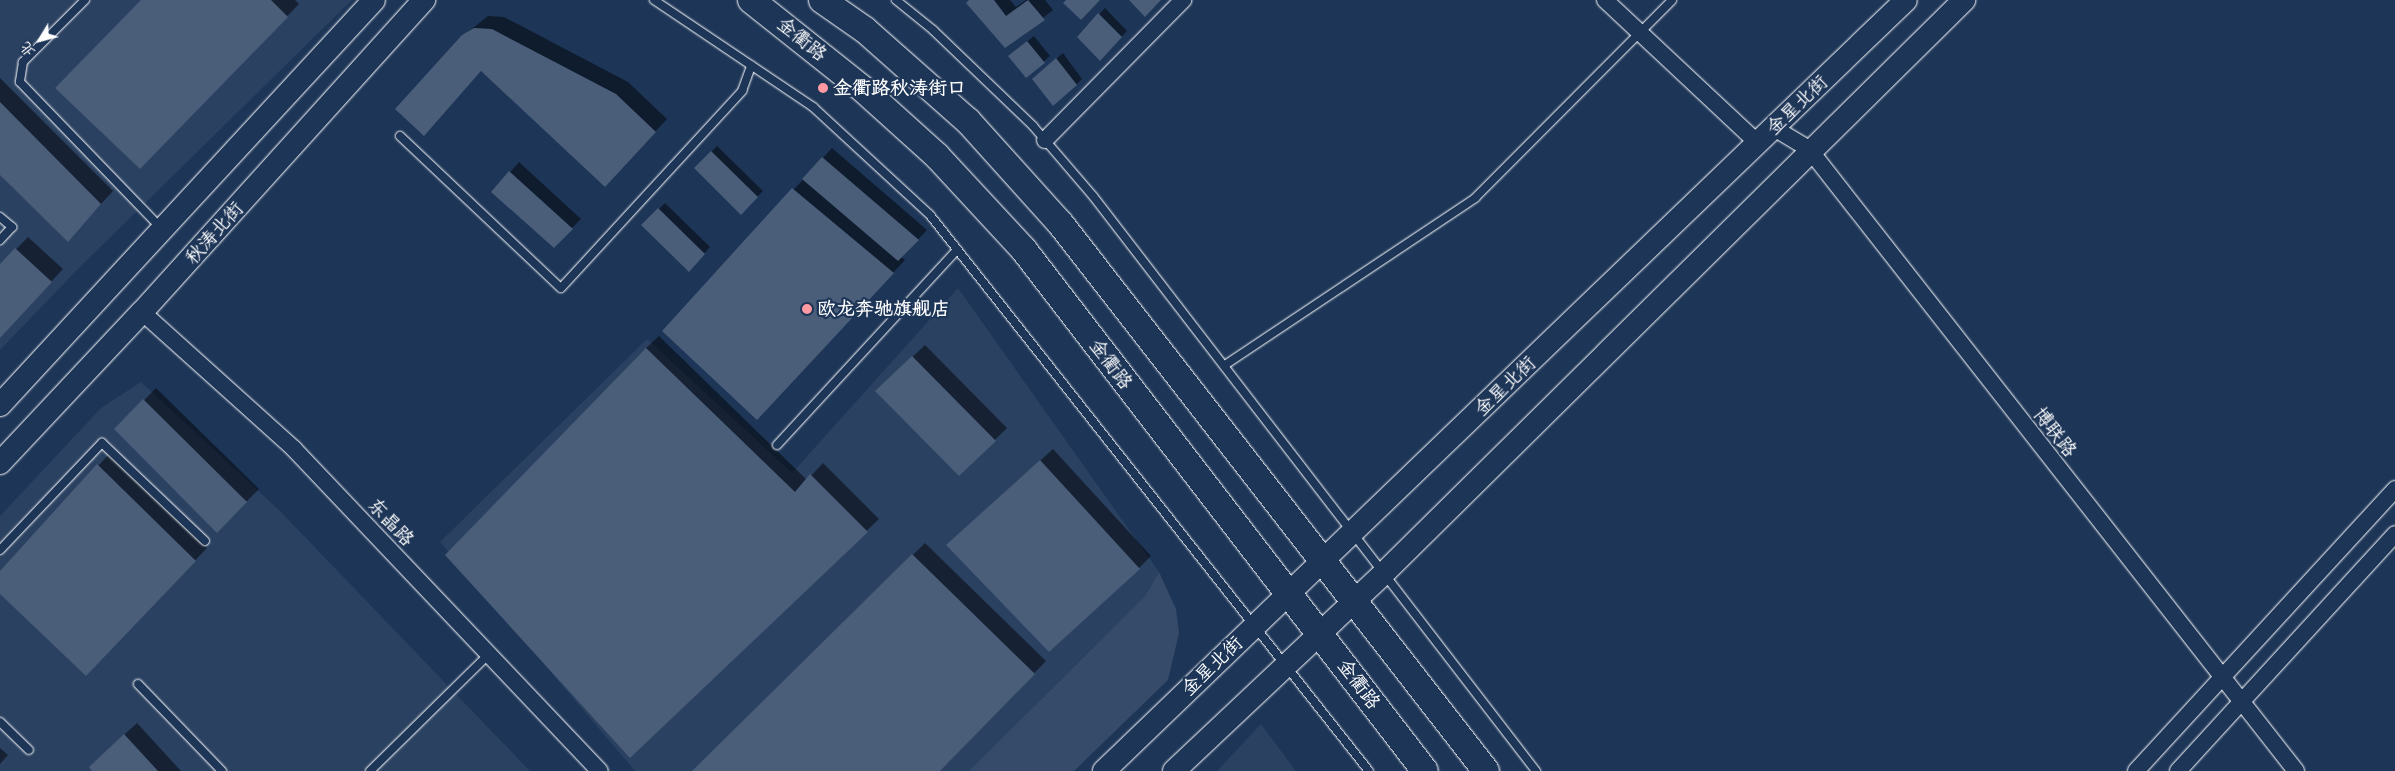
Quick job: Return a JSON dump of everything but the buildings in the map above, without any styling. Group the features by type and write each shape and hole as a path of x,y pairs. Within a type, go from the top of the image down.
{"main road":[{"path":"0,405 374,0"},
{"name":"秋涛北街","path":"0,463 142,312 424,0"},
{"name":"金衢路","path":"751,0 864,90 937,156 1024,250 1286,593 1320,634 1425,771"},
{"path":"822,0 865,30 968,121 1060,223 1322,561 1356,600 1486,771"},
{"name":"金星北街","path":"1104,771 1286,593 1322,561 1906,0"},
{"path":"1174,771 1383,574 1809,149 1964,0"}],"street":[{"path":"1045,140 1183,0"},
{"name":"博联路","path":"1605,0 1640,33 1766,136 1809,149 2221,679 2242,701 2296,771"},
{"name":"东晶路","path":"142,312 294,449 600,771"},
{"path":"2136,771 2395,489"},
{"path":"2178,771 2395,534"}],"lane":[{"path":"85,0 23,62 20,82 162,229"},
{"path":"654,0 812,107 930,215 1369,771"},
{"path":"896,0 934,30 1045,140 1093,196 1536,771"},
{"path":"1225,365 1475,198 1672,0"},
{"path":"400,136 561,288 742,91 751,66"},
{"path":"0,217 12,227 0,240"},
{"path":"777,445 957,250"},
{"path":"0,550 102,443 205,541"},
{"path":"370,771 489,654"},
{"path":"138,684 222,771"},
{"path":"0,722 29,750"}],"shaded area":[{"path":"0,0 352,0 77,270 0,350"},
{"path":"958,288 1159,572 1145,596 969,771 635,771 440,542 647,339 792,473"},
{"path":"141,382 280,511 530,771 0,771 0,516 101,408"},
{"path":"1159,572 1176,609 1179,633 1168,680 1074,771 969,771 1145,596"},
{"path":"1261,724 1296,771 1217,771"}],"place":[{"name":"金衢路秋涛街口","path":"823,88"},
{"name":"欧龙奔驰旗舰店","path":"807,309"}]}
